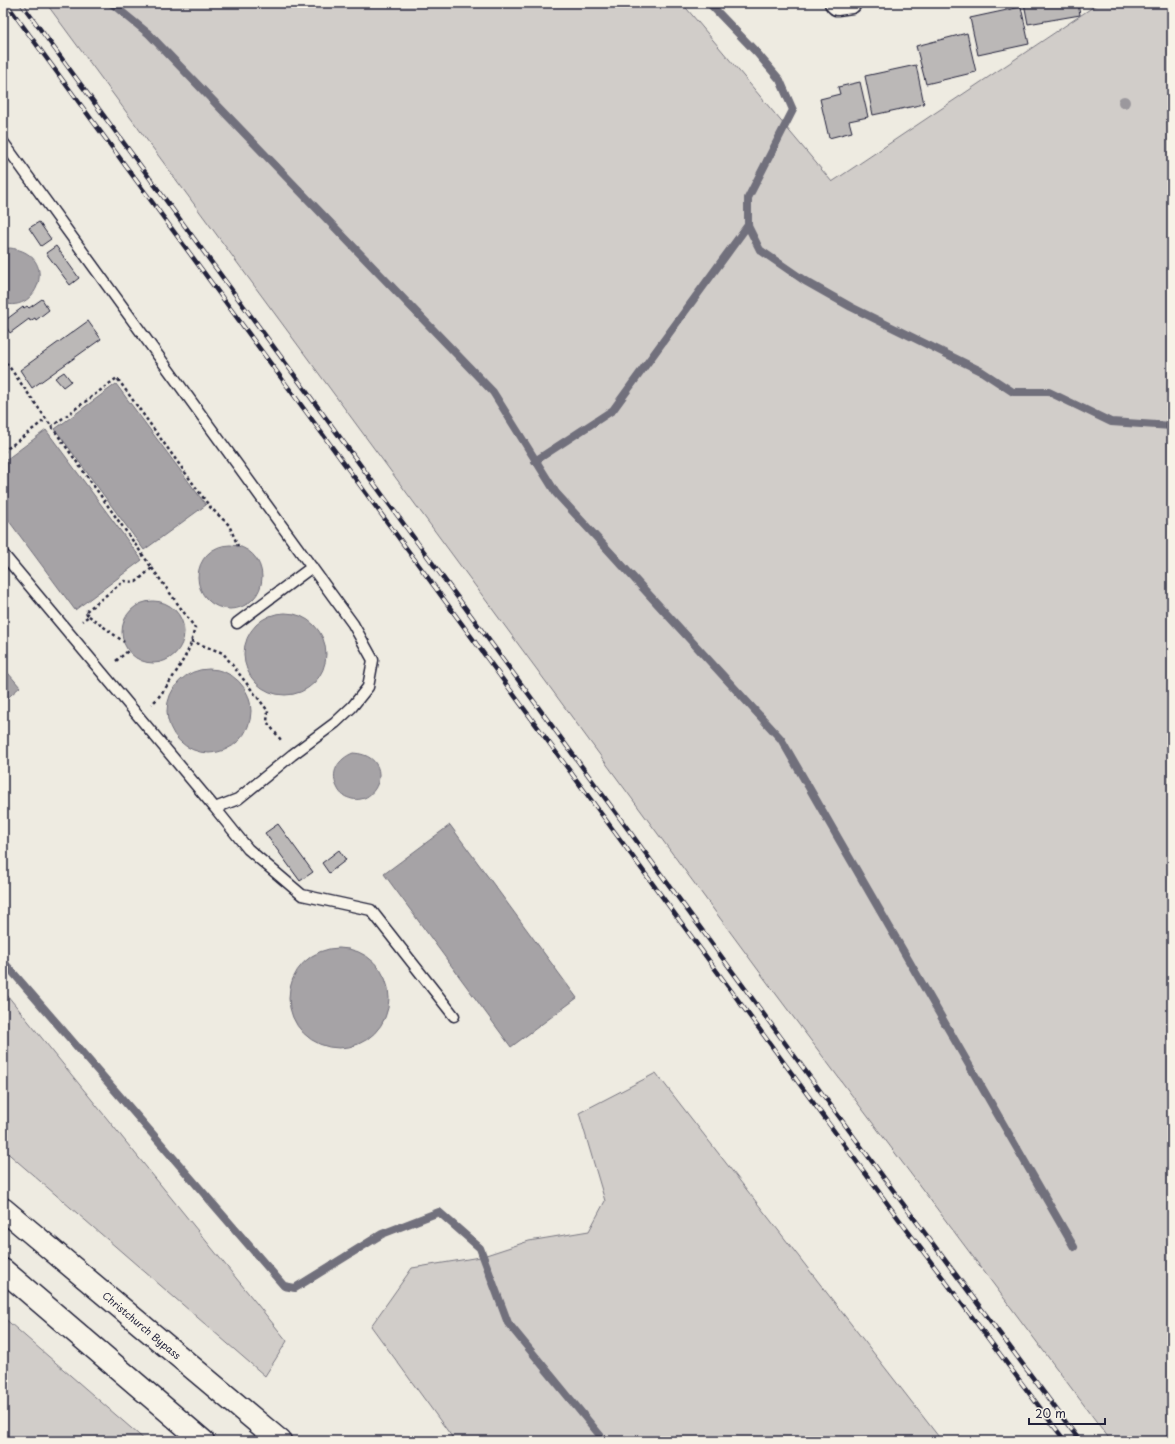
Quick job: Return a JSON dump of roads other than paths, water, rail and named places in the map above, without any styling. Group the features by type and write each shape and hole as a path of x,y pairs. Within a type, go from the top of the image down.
{"main road":[{"name":"Christchurch Bypass","path":"3,1209 280,1441"},
{"path":"3,1270 204,1441"}],"street":[{"path":"835,3 837,5 851,3"}],"lane":[{"path":"3,142 353,624 373,660 368,687 352,707 335,723 292,755 238,799 215,808"},
{"path":"3,554 248,849 302,895 372,910 454,1016"},
{"path":"237,623 312,568"}],"waterway":[{"path":"111,3 149,34 493,392 556,493 781,739 1074,1247"},
{"path":"709,3 757,53 780,80 793,110 748,198 748,226 760,250 805,281 851,307 981,371 1013,392 1049,392 1111,422 1172,426"},
{"path":"535,461 613,410 748,225"},
{"path":"3,961 284,1286 295,1288 382,1234 439,1212 480,1248 508,1323 606,1441"}],"railway":[{"path":"6,3 898,1218 1065,1441"},
{"path":"21,3 901,1201 1080,1441"}]}
